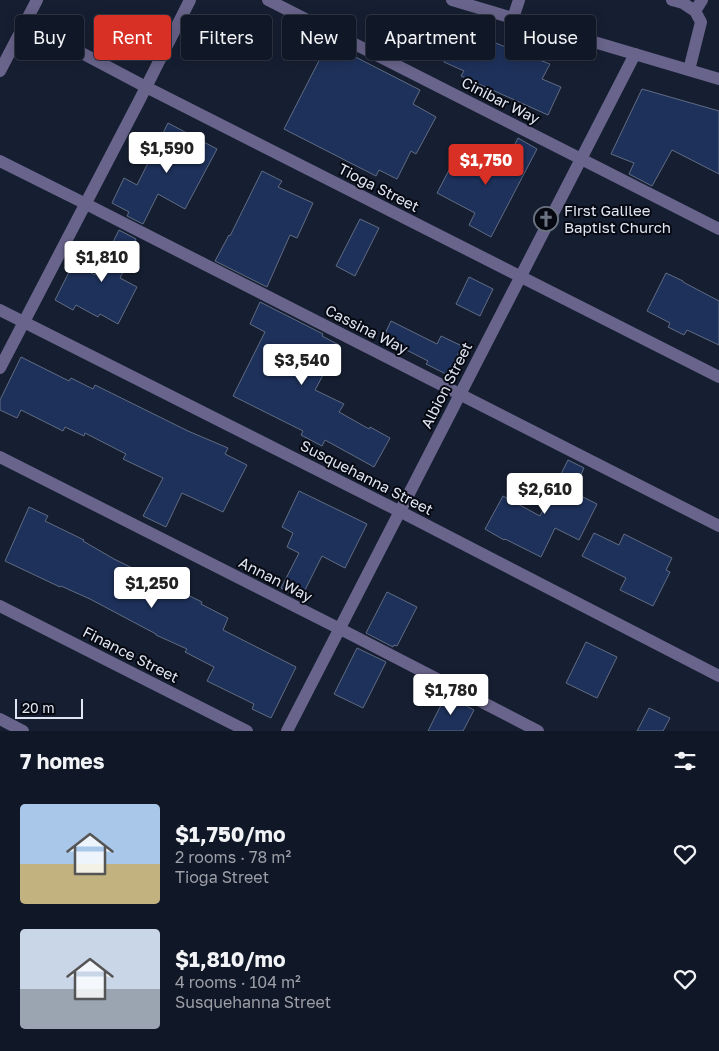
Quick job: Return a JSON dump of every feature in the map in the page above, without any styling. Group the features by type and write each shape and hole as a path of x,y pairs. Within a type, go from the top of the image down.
{"street":[{"path":"29,15 37,0"},
{"path":"0,368 190,0"},
{"name":"Cinibar Way","path":"268,0 719,229"},
{"path":"452,0 505,16"},
{"path":"514,15 519,0"},
{"path":"672,0 699,5 701,22 689,70"},
{"path":"0,71 15,42"},
{"path":"596,42 719,80"},
{"name":"Albion Street","path":"287,731 635,54"},
{"name":"Tioga Street","path":"84,55 146,88 719,378"},
{"name":"Cassina Way","path":"0,161 719,526"},
{"name":"Susquehanna Street","path":"0,310 399,511 719,676"},
{"name":"Annan Way","path":"0,457 538,731"},
{"name":"Finance Street","path":"0,606 246,731"},
{"path":"0,720 23,731"}],"building":[{"path":"495,43 505,47 505,60 540,60 550,64 542,79 561,87 548,115 461,76 464,71 444,62 445,60 495,60"},
{"path":"356,57 420,90 413,104 436,117 416,154 411,151 397,179 379,170 376,176 284,129 319,60 356,60"},
{"path":"642,89 719,111 719,174 672,150 652,186 629,174 634,163 611,154"},
{"path":"168,123 217,149 185,209 158,194 143,224 127,216 129,212 112,203 124,178 137,185"},
{"path":"518,138 537,149 491,237 469,225 475,213 437,193 459,151 501,172"},
{"path":"262,171 282,181 278,187 313,203 297,238 290,235 267,287 215,261 230,236"},
{"path":"360,219 379,228 355,276 336,266"},
{"path":"119,230 136,239 134,243 137,244 120,278 137,287 118,324 100,314 98,317 76,305 73,310 55,300 73,264 95,275"},
{"path":"666,273 719,301 719,345 687,330 684,335 668,327 670,323 647,311"},
{"path":"469,277 493,289 480,316 456,304"},
{"path":"260,302 323,334 322,336 339,345 315,390 344,404 339,412 369,429 370,427 390,438 374,467 325,440 322,446 301,435 303,431 233,396 265,332 250,324"},
{"path":"391,321 437,344 441,336 462,346 448,375 426,364 428,361 383,338"},
{"path":"21,357 69,381 71,378 93,389 95,385 188,431 228,448 225,454 247,465 223,512 182,493 166,527 143,516 163,478 123,459 126,454 85,433 84,436 65,427 63,431 21,410 17,418 0,410 0,400"},
{"path":"568,460 584,468 573,492 597,504 579,540 555,528 541,557 485,529 503,496 540,516"},
{"path":"299,491 367,524 345,568 322,556 301,598 281,588 299,553 287,547 293,533 282,527"},
{"path":"29,507 48,516 45,521 84,540 114,559 202,602 201,604 228,618 223,630 296,667 271,718 252,709 254,704 207,681 214,667 185,652 187,649 156,635 90,599 5,561"},
{"path":"594,533 619,545 624,534 672,558 666,570 670,572 653,606 620,590 626,578 582,556"},
{"path":"387,592 417,607 397,646 394,645 393,647 366,633"},
{"path":"586,642 617,657 597,698 566,683"},
{"path":"357,648 386,662 363,708 334,694"},
{"path":"446,695 474,710 463,731 428,731"},
{"path":"649,708 670,718 663,731 637,731"}],"place":[{"name":"First Galilee Baptist Church","path":"546,219"}]}
